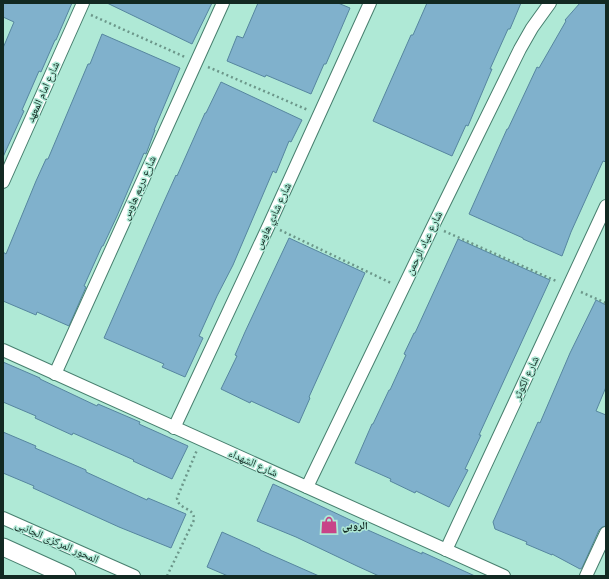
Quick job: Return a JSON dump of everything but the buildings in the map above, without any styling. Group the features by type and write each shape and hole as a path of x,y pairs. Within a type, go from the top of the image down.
{"main road":[{"path":"3,547 67,576"}],"street":[{"name":"شارع امام المعهد","path":"3,182 83,3"},
{"name":"شارع دريم هاوس","path":"55,374 223,3"},
{"name":"شارع شادي هاوس","path":"174,428 269,225 370,3"},
{"name":"شارع عباد الرحمن","path":"307,487 432,226 520,49 532,28 550,3"},
{"name":"شارع الكوثر","path":"446,550 606,206"},
{"name":"شارع الشهداء","path":"3,350 504,576"},
{"name":"المحور المركزى الجانبى","path":"3,518 134,576"},
{"path":"586,576 606,533"}],"path":[{"path":"269,225 402,289"},
{"path":"432,226 606,304"},
{"path":"167,576 194,520 192,512 180,505 177,502 177,498 201,440"}],"place":[{"name":"الروبي","path":"329,525"}]}
